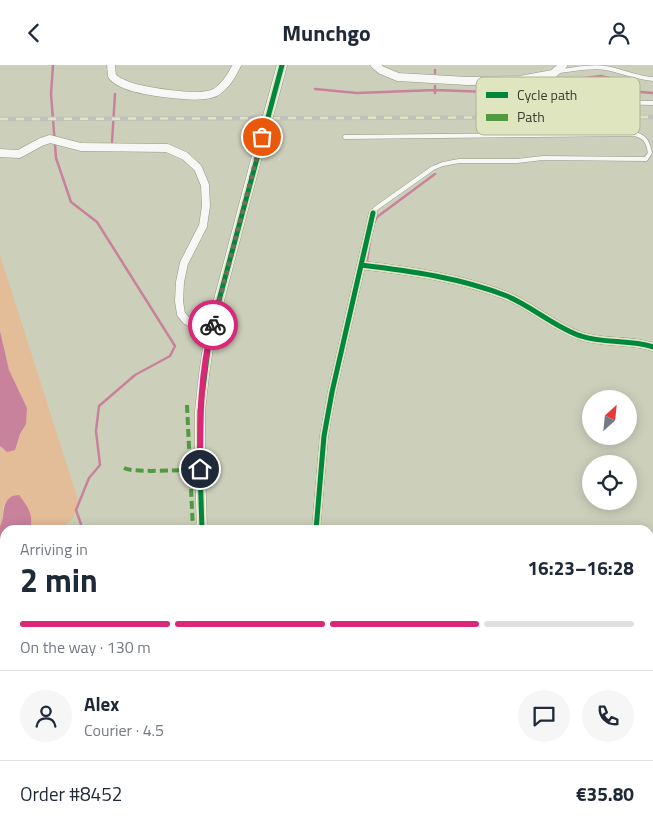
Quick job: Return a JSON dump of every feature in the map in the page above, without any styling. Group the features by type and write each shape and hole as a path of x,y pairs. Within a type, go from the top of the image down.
{"street":[{"path":"111,65 112,76 120,83 196,97 216,93 229,80 237,65"},
{"path":"202,525 200,411 210,334 282,65"},
{"path":"374,65 398,77 476,81"},
{"path":"536,77 553,74 563,65"},
{"path":"0,153 19,153 41,142 54,140 81,147 167,148 186,156 198,167 205,185 206,206 203,226 184,263 179,301 181,314 186,320 210,334"},
{"path":"316,525 324,436 349,313 373,213"},
{"path":"362,265 396,269 472,285 508,297 530,307 580,336 600,341 625,342 653,347"}],"lane":[{"path":"556,71 590,67 605,68 638,77"},
{"path":"640,77 653,79"},
{"path":"640,103 653,103"},
{"path":"345,137 490,135"},
{"path":"373,213 375,209 433,168 443,164 459,161 517,161 543,158 646,159 651,156 648,142 640,135"}],"shaded area":[{"path":"0,255 78,500 74,517 65,525 31,525 32,522 3,504 2,523 0,525 0,446 2,449 15,450 20,434 26,424 27,408 9,370 0,331"},
{"path":"0,331 9,370 27,408 26,424 20,434 15,450 7,452 0,446"},
{"path":"19,495 25,503 29,511 31,525 0,525 6,503 12,496"}],"waterway":[{"path":"53,65 51,94 56,158 71,202 97,222 175,346 170,356 135,375 99,406 96,431 100,465 89,478 76,510 81,525"},
{"path":"593,77 605,77"},
{"path":"435,86 435,93"},
{"path":"315,89 357,93 435,90 476,92"},
{"path":"640,92 653,93"},
{"path":"112,142 115,94"},
{"path":"374,223 377,217 435,174"},
{"path":"367,261 370,241"}],"railway":[{"path":"640,117 653,117"},
{"path":"0,119 476,118"}],"marked path":[{"path":"187,405 193,525"},
{"path":"124,468 146,471 190,470"}],"cycle path":[{"path":"202,525 200,411 210,334 282,65"},
{"path":"316,525 324,436 332,392 373,213"},
{"path":"361,265 417,273 472,284 507,296 563,328 581,336 653,347"}],"way so far":[{"path":"213,325 262,137"}],"route":[{"path":"200,469 200,411 210,334 213,325"}]}
